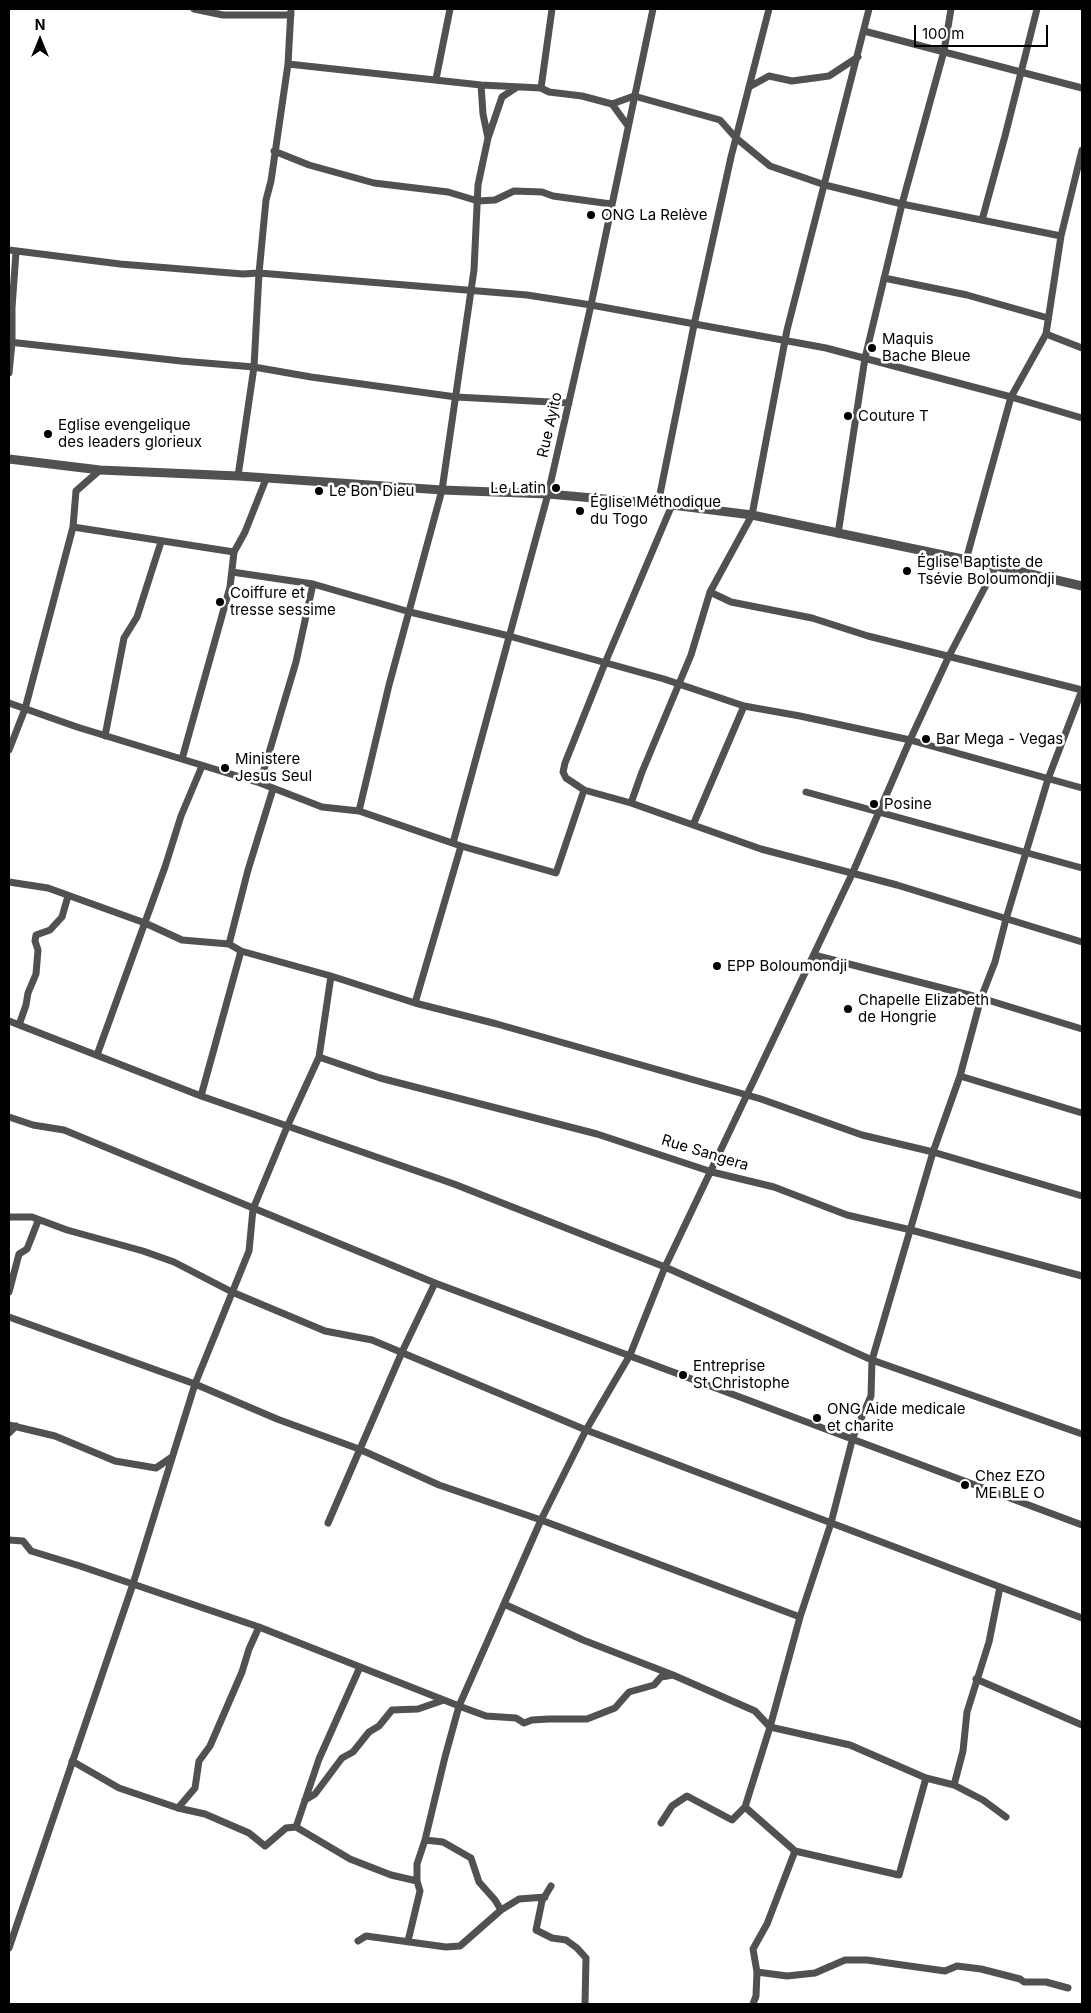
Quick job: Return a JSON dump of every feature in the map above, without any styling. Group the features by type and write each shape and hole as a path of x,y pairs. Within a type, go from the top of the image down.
{"street":[{"path":"194,9 222,15 291,12 288,64 271,181 266,200 259,273 254,367 238,476"},
{"path":"436,79 450,9"},
{"path":"541,88 552,9"},
{"name":"Rue Ayito","path":"453,843 548,494 653,9"},
{"path":"658,504 694,325 736,138 769,9"},
{"path":"631,804 642,772 691,655 710,592 752,515 785,340 869,9"},
{"path":"838,534 865,358 902,204 944,51 951,9"},
{"path":"982,220 1022,72 1036,9"},
{"path":"864,31 1082,88"},
{"path":"749,87 769,76 792,81 829,76 858,57"},
{"path":"288,64 481,85 541,88 549,92 582,96 612,104 634,96 720,120 736,138 770,166 825,185 902,204 1060,236"},
{"path":"481,85 483,114 488,138"},
{"path":"359,811 389,685 442,490 474,270 478,185 488,138 502,97 518,87"},
{"path":"612,104 628,126"},
{"path":"966,560 1011,397 1046,334 1060,236 1082,150"},
{"path":"274,151 309,165 374,183 448,192 478,200 495,200 514,191 611,204"},
{"path":"9,372 12,251 120,264 243,274 259,273 527,295 826,348 1011,397 1082,418"},
{"path":"884,278 967,295 1048,318"},
{"path":"1046,334 1082,348"},
{"path":"11,343 254,367 311,377 456,397 569,403"},
{"path":"9,459 100,470 238,476 442,490 548,494 672,505 752,515 1082,586"},
{"path":"9,750 25,709 73,527 76,491 100,470"},
{"path":"182,759 228,596 234,552 246,532 266,479"},
{"path":"672,505 605,663 563,772 566,778 584,790 762,849 853,872 1082,942"},
{"path":"73,527 234,552"},
{"path":"105,736 124,638 137,617 161,542"},
{"path":"408,1941 420,1891 417,1881 417,1864 425,1840 459,1706 541,1520 586,1430 630,1355 665,1267 712,1172 853,872 910,740 949,656 996,566"},
{"path":"232,572 313,584 410,612 509,636 605,663 678,684 744,706 910,740 1082,788"},
{"path":"260,783 296,662 313,584"},
{"path":"662,1822 672,1806 687,1796 732,1820 745,1807 770,1727 800,1617 831,1523 853,1437 871,1396 872,1360 933,1152 960,1076 981,998 993,969 1048,779 1082,689 868,636 812,618 731,602 710,592"},
{"path":"9,703 105,736 260,783 322,808 359,811 461,846 556,873 584,790"},
{"path":"693,825 744,706"},
{"path":"97,1056 181,816 202,766"},
{"path":"229,944 248,870 273,789"},
{"path":"806,792 1082,868"},
{"path":"415,1003 461,846"},
{"path":"9,882 48,888 145,923 182,940 229,944 242,951 331,976 415,1003 534,1034 747,1095 862,1135 933,1152 1082,1196"},
{"path":"19,1025 28,993 36,974 38,950 35,941 36,935 50,930 62,917 68,896"},
{"path":"200,1096 242,951"},
{"path":"814,955 981,998 1082,1029"},
{"path":"9,1948 133,1584 195,1384 249,1251 254,1209 287,1127 319,1057 331,976"},
{"path":"9,1021 200,1096 454,1184 665,1267 872,1360 1082,1434"},
{"name":"Rue Sangera","path":"319,1057 380,1078 597,1134 712,1172 774,1187 847,1215 911,1230 1082,1276"},
{"path":"960,1076 1082,1114"},
{"path":"9,1117 33,1125 64,1130 436,1283 1082,1524"},
{"path":"9,1217 32,1218 174,1262 232,1292 325,1331 372,1340 586,1430 1082,1618"},
{"path":"9,1292 19,1254 27,1249 38,1221"},
{"path":"328,1523 402,1352 436,1283"},
{"path":"9,1317 195,1384 277,1419 359,1449 439,1485 541,1520 800,1617"},
{"path":"9,1433 13,1425 55,1436 115,1462 156,1468 172,1457"},
{"path":"9,1540 23,1541 31,1552 259,1627 486,1716 516,1718 524,1723 532,1720 587,1719 615,1708 629,1692 654,1685 661,1677 673,1675"},
{"path":"954,1785 963,1751 967,1712 989,1642 1000,1587"},
{"path":"504,1604 583,1640 673,1675 755,1711 770,1727 850,1745 926,1778 954,1785 984,1800 1006,1817"},
{"path":"178,1808 195,1788 199,1761 210,1746 259,1627"},
{"path":"296,1827 319,1759 360,1667"},
{"path":"976,1680 1082,1725"},
{"path":"306,1800 315,1794 342,1758 352,1752 369,1732 379,1726 392,1710 418,1709 444,1700"},
{"path":"72,1761 119,1788 178,1808 205,1814 249,1833 265,1846 286,1828 296,1827 350,1859 390,1875 417,1881"},
{"path":"745,1807 794,1851 899,1875 926,1778"},
{"path":"425,1840 442,1842 471,1858 479,1882 501,1910"},
{"path":"752,2004 756,1996 757,1972 753,1949 767,1924 794,1851"},
{"path":"551,1886 545,1897 536,1930 552,1938 566,1940 586,1958 585,2004"},
{"path":"358,1941 366,1936 446,1947 460,1946 501,1910 519,1899 545,1897"},
{"path":"757,1972 788,1976 815,1972 845,1960 867,1960 945,1971 957,1966 981,1969 1020,1979 1024,1982 1046,1982 1068,1988"}],"place":[{"name":"ONG La Relève","path":"591,215"},
{"name":"Maquis Bache Bleue","path":"872,348"},
{"name":"Couture T","path":"848,416"},
{"name":"Eglise evengelique des leaders glorieux","path":"48,434"},
{"name":"Le Latin","path":"556,488"},
{"name":"Le Bon Dieu","path":"319,491"},
{"name":"Église Méthodique du Togo","path":"580,511"},
{"name":"Église Baptiste de Tsévie Boloumondji","path":"907,571"},
{"name":"Coiffure et tresse sessime","path":"220,602"},
{"name":"Bar Mega - Vegas","path":"926,739"},
{"name":"Ministere Jesus Seul","path":"225,768"},
{"name":"Posine","path":"874,804"},
{"name":"EPP Boloumondji","path":"717,966"},
{"name":"Chapelle Elizabeth de Hongrie","path":"848,1009"},
{"name":"Entreprise St Christophe","path":"683,1375"},
{"name":"ONG Aide medicale et charite","path":"817,1418"},
{"name":"Chez EZO ME BLE O","path":"965,1485"}]}
